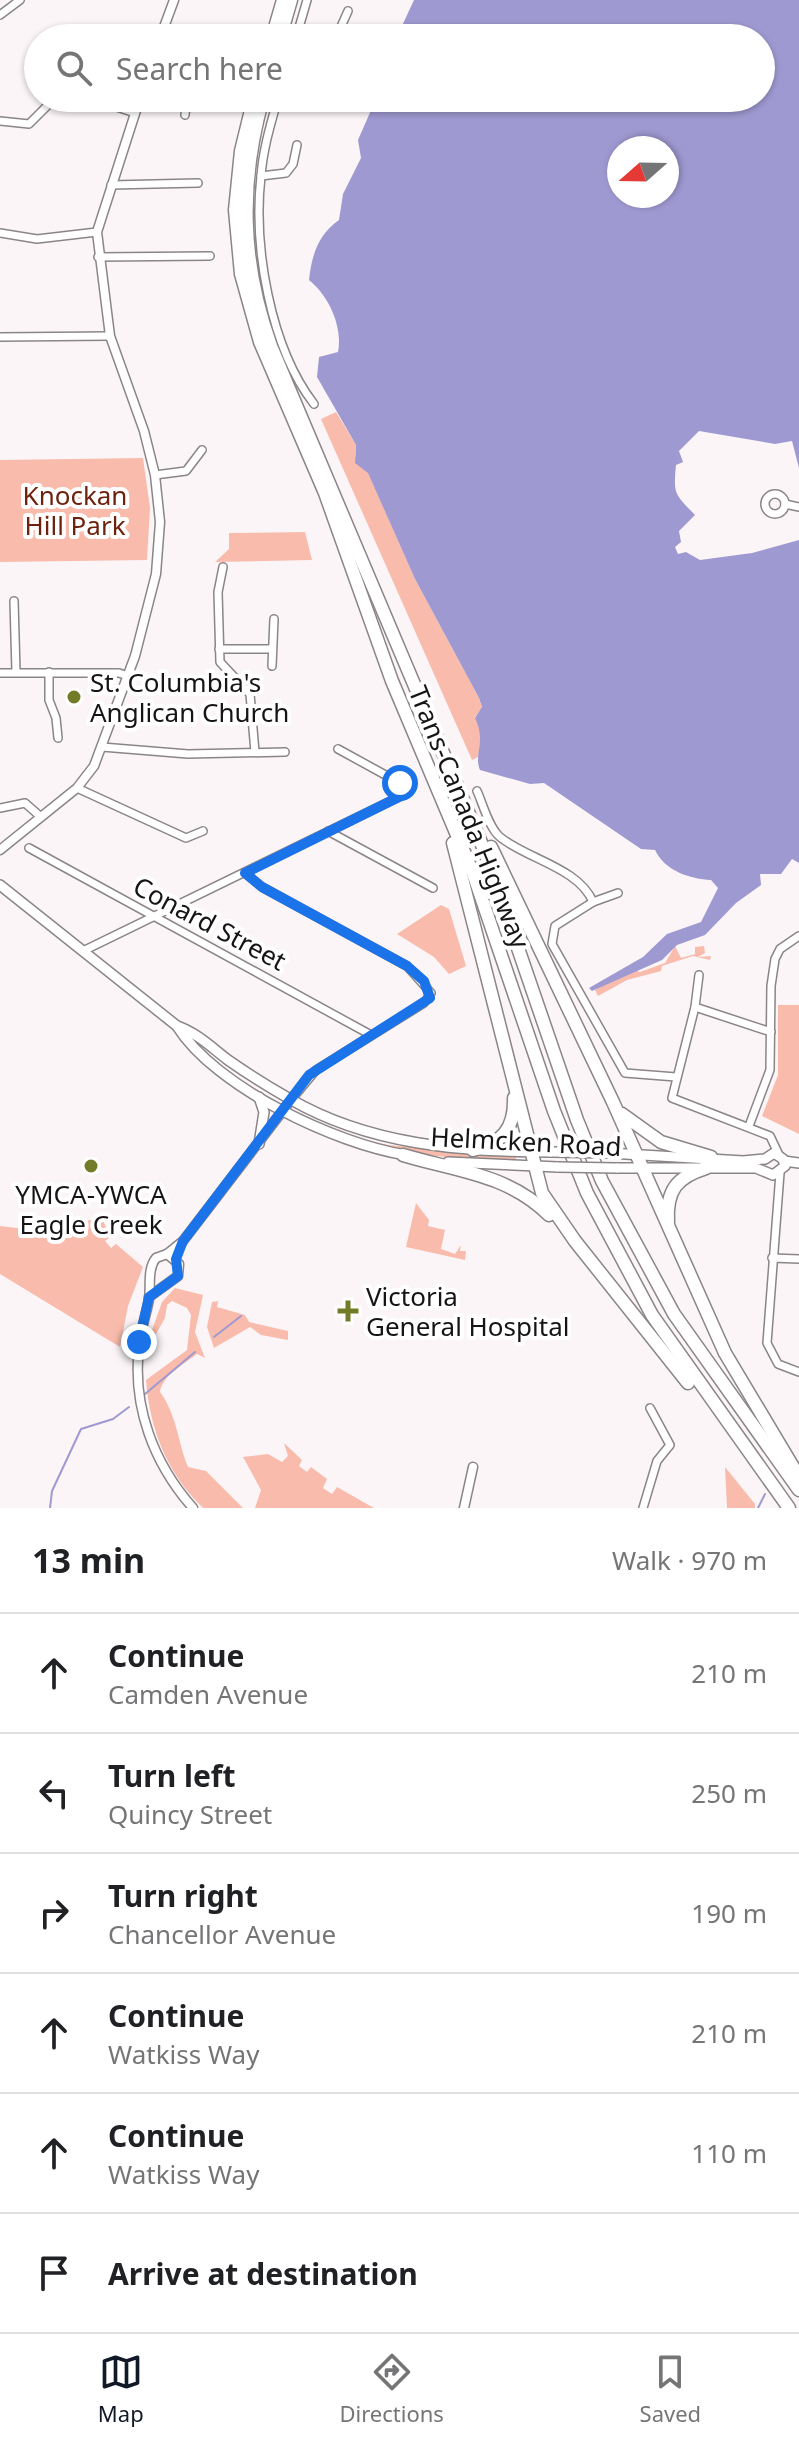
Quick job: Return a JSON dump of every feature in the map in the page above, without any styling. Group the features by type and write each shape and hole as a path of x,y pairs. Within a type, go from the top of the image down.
{"highway":[{"path":"276,24 283,0"},
{"path":"284,24 291,0"},
{"name":"Trans-Canada Highway","path":"251,112 241,151 235,210 248,306 260,342 325,493 400,702 473,873 554,1111 587,1193 652,1315 789,1508"},
{"name":"Trans-Canada Highway","path":"260,112 245,192 253,288 271,346 396,649 485,852 577,1120 621,1221 692,1342 799,1490"},
{"path":"396,649 411,671 613,1102 725,1353 799,1477"},
{"path":"400,702 410,739 456,853 533,1167 547,1202 761,1471"},
{"path":"473,1150 496,1143 511,1126 515,1110 508,1060"},
{"path":"613,1102 643,1132 708,1162"},
{"path":"403,1155 507,1183 533,1200 575,1241"},
{"path":"670,1233 668,1205 671,1190 682,1176 708,1162"}],"main road":[{"name":"Helmcken Road","path":"0,885 177,1026 185,1038 230,1077 284,1110 342,1138 403,1155 468,1164 643,1170 708,1162"},
{"name":"Helmcken Road","path":"177,1026 191,1031 291,1100 349,1127 413,1142 473,1150 636,1154 756,1168 799,1164"},
{"path":"257,1095 264,1112 259,1144"}],"street":[{"path":"0,15 20,0"},
{"path":"165,24 174,0"},
{"path":"300,24 307,0"},
{"path":"342,24 348,11"},
{"path":"0,121 29,124 41,112"},
{"path":"0,850 88,777 128,676 147,613 158,560 160,522 155,475 144,431 110,336 98,257 97,232 135,113 132,112"},
{"path":"275,112 261,176 259,227 268,297 283,342 314,404"},
{"path":"261,176 286,173 293,164 297,145"},
{"path":"111,185 198,183"},
{"path":"0,233 37,239 97,232"},
{"path":"98,257 210,256"},
{"path":"0,337 110,336"},
{"path":"155,475 186,471 202,450"},
{"path":"785,504 799,507"},
{"path":"223,567 218,592 222,667 250,694 255,752"},
{"path":"14,601 16,672"},
{"path":"272,666 274,619"},
{"path":"219,649 271,649"},
{"path":"49,672 49,700 56,718 58,738"},
{"path":"0,673 128,676"},
{"path":"102,747 188,754 285,752"},
{"path":"83,951 405,794 400,783 338,749"},
{"path":"77,788 186,838 203,831"},
{"path":"477,791 497,835 575,880 589,890 593,902"},
{"path":"0,808 25,803 41,817"},
{"path":"328,831 433,888"},
{"name":"Conard Street","path":"29,848 371,1035"},
{"path":"193,1508 161,1464 142,1412 138,1359 156,1258 171,1257 316,1070 424,1003 431,993 407,966 262,887 245,873"},
{"path":"618,893 593,902 555,926 552,944 625,1073 676,1077"},
{"path":"749,1126 770,1070 775,959 780,949 799,936"},
{"path":"699,975 695,1007 672,1098 770,1136 776,1164 776,1202 767,1343 778,1364 799,1372"},
{"path":"695,1007 771,1032"},
{"path":"149,1297 178,1276 171,1257"},
{"path":"772,1258 799,1259"},
{"path":"152,1273 157,1281 166,1284"},
{"path":"643,1508 657,1461 670,1445 650,1408"},
{"path":"464,1508 473,1467"}],"green space":[{"path":"336,412 356,445 355,457 368,472 415,579 479,698 482,708 475,717 482,733 478,757 472,760 321,419"},
{"name":"Knockan Hill Park","path":"143,458 150,508 147,560 0,562 0,460"},
{"path":"305,532 312,560 215,562 229,549 229,533"},
{"path":"441,905 449,909 466,966 449,974 434,957 397,934"},
{"path":"675,946 681,958 695,954 695,947 704,946 705,953 698,957 711,956 710,960 693,956 662,966 661,971 627,980 598,996 595,990 630,968 640,972 665,963"},
{"path":"778,1005 799,1005 799,1134 762,1116 778,1075"},
{"path":"361,1139 388,1145 516,1156 516,1162 418,1153"},
{"path":"416,1203 429,1220 428,1226 445,1230 441,1249 455,1254 461,1245 460,1251 466,1251 465,1260 406,1247"},
{"path":"102,1218 110,1237 105,1241 111,1248 116,1244 143,1267 128,1306 120,1347 0,1274 0,1226 33,1230"},
{"path":"175,1288 203,1295 195,1332 205,1358 197,1354 180,1366 165,1381 160,1392 174,1420 188,1467 206,1471 243,1508 203,1508 179,1480 156,1433 146,1380 187,1350 191,1315 187,1308 172,1301 167,1305 165,1318 156,1334 151,1333 162,1302"},
{"path":"218,1301 217,1307 245,1315 249,1322 288,1331 288,1340 261,1335 250,1327 214,1348 207,1327 212,1302"},
{"path":"284,1443 302,1460 299,1466 307,1472 311,1467 327,1479 323,1488 332,1494 337,1487 374,1508 255,1508 261,1490 243,1457 268,1454 282,1462 288,1456"},
{"path":"725,1467 755,1504 755,1508 727,1508"}],"shaded area":[{"path":"414,0 799,0 799,468 792,441 775,444 699,431 679,451 683,462 676,465 675,488 679,498 695,515 679,531 681,542 675,547 678,554 686,552 700,560 752,553 799,540 799,863 792,859 781,874 760,874 761,885 736,903 705,935 677,945 662,960 592,991 589,988 643,957 667,934 701,922 718,888 711,880 687,876 672,868 655,850 641,849 544,783 530,784 480,770 480,735 475,718 482,707 479,698 415,579 368,473 355,463 356,445 317,377 319,357 338,352 339,342 333,313 323,294 309,280 310,271 321,239 339,220 343,194 361,158 358,140 370,112 775,112 775,24 403,24"}],"waterway":[{"path":"214,1337 241,1316"},
{"path":"145,1394 195,1352"},
{"path":"50,1508 52,1491 81,1429 113,1419 129,1407"},
{"path":"758,1508 765,1494"}],"place":[{"name":"St. Columbia's Anglican Church","path":"74,697"},
{"name":"YMCA-YWCA Eagle Creek","path":"91,1166"},
{"name":"Victoria General Hospital","path":"348,1311"}],"route":[{"path":"139,1342 149,1297 178,1276 176,1259 183,1241 309,1075 430,998 431,993 424,981 407,966 262,887 245,873 405,794 400,783"}]}
